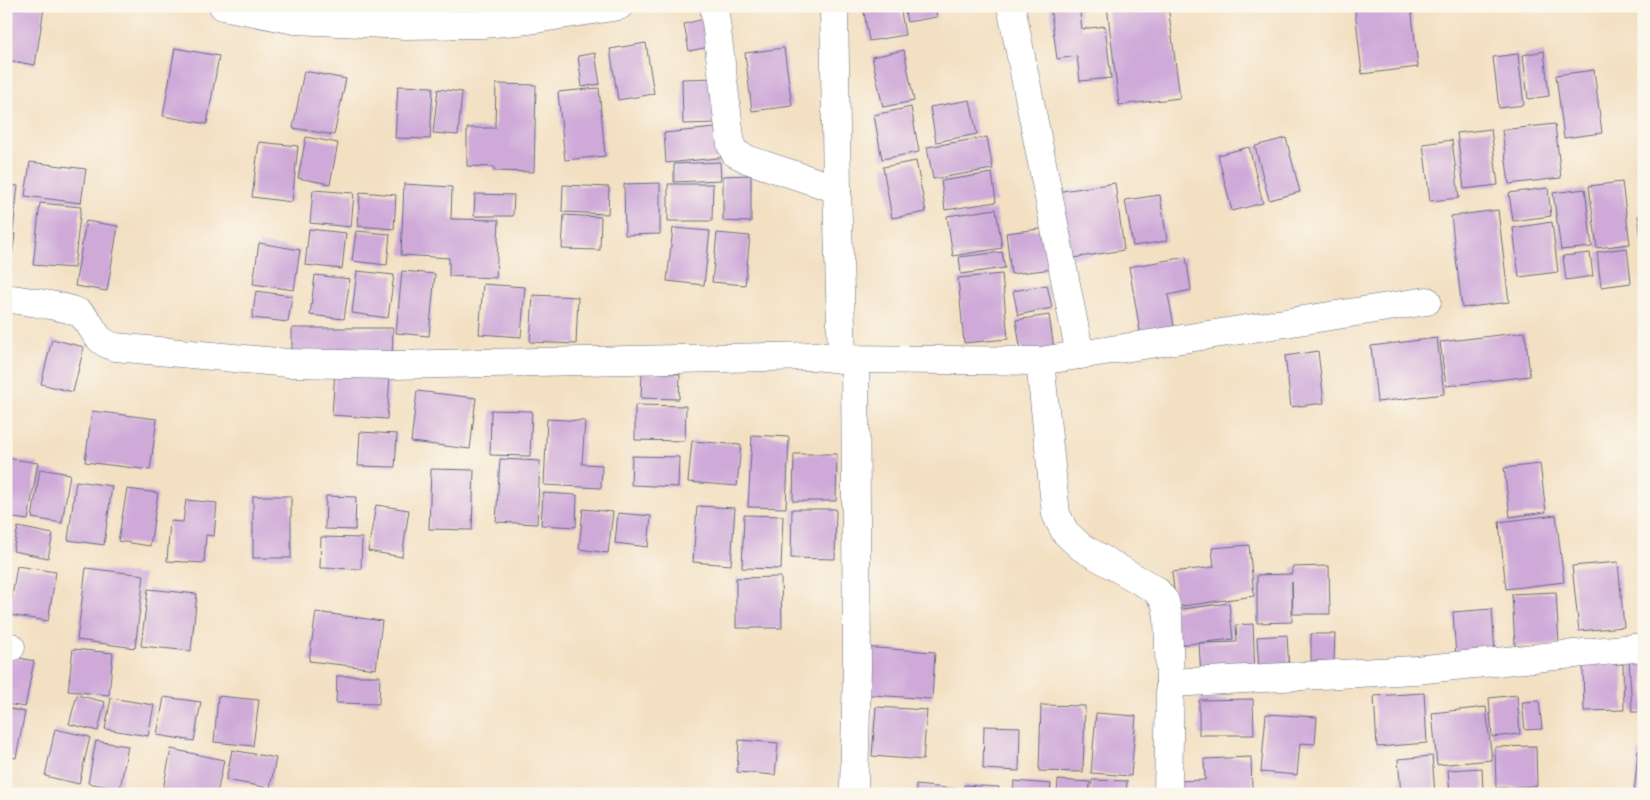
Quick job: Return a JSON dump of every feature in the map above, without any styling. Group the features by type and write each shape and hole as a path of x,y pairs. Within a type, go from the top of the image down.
{"street":[{"path":"223,6 295,20 406,25 482,24 529,20 619,6"},
{"path":"714,6 731,145 735,153 749,160 837,189"},
{"path":"834,6 837,189 849,360 857,668 854,790"},
{"path":"1011,6 1080,354"},
{"path":"6,298 72,310 82,315 100,341 115,346 288,362 393,366 815,356 849,360 1040,361 1428,301"},
{"path":"1040,361 1056,514 1060,524 1065,532 1081,547 1156,590 1167,607 1170,683 1168,794"},
{"path":"1170,683 1415,670 1644,647"}],"building":[{"path":"6,6 44,8 35,65 6,60"},
{"path":"491,6 519,6 519,9 491,10"},
{"path":"863,6 900,6 905,35 869,41"},
{"path":"904,6 935,6 937,17 907,22"},
{"path":"1050,6 1079,6 1082,29 1105,26 1111,78 1080,81 1077,56 1057,59"},
{"path":"1107,6 1168,6 1180,98 1119,105"},
{"path":"1249,6 1262,6 1262,7 1249,9"},
{"path":"1385,6 1411,6 1418,67 1362,74 1355,10"},
{"path":"708,18 714,46 689,51 684,24"},
{"path":"646,43 654,94 618,100 610,49"},
{"path":"175,48 219,56 207,124 163,116"},
{"path":"784,48 792,106 752,111 745,53"},
{"path":"904,50 914,101 883,107 872,57"},
{"path":"1544,51 1549,96 1528,99 1523,55"},
{"path":"595,53 600,84 582,87 578,56"},
{"path":"1518,54 1524,105 1499,108 1493,57"},
{"path":"1594,70 1602,133 1564,138 1556,75"},
{"path":"304,71 346,79 334,135 293,128"},
{"path":"718,78 719,123 683,124 682,79"},
{"path":"496,84 536,85 534,172 494,171 494,167 467,166 467,128 495,128"},
{"path":"398,86 433,87 430,139 395,138"},
{"path":"599,88 605,156 565,160 558,92"},
{"path":"438,89 462,92 458,135 433,133"},
{"path":"970,100 977,134 936,142 930,107"},
{"path":"911,107 919,152 882,159 874,115"},
{"path":"1555,124 1561,178 1509,184 1502,130"},
{"path":"725,127 728,157 666,163 664,133"},
{"path":"1491,129 1498,185 1464,189 1457,133"},
{"path":"306,137 338,143 330,184 298,178"},
{"path":"987,137 993,169 933,179 927,147"},
{"path":"1286,138 1300,192 1269,200 1255,146"},
{"path":"1452,140 1459,198 1430,201 1423,144"},
{"path":"259,142 298,146 292,202 252,197"},
{"path":"1249,147 1263,203 1232,211 1218,155"},
{"path":"916,161 926,212 892,218 883,167"},
{"path":"30,162 86,169 81,203 25,196"},
{"path":"720,162 721,180 674,182 674,164"},
{"path":"992,173 996,202 945,210 941,181"},
{"path":"751,175 751,222 723,221 723,176"},
{"path":"1622,182 1630,244 1597,248 1589,186"},
{"path":"660,183 660,234 625,235 624,184"},
{"path":"1115,183 1124,250 1067,259 1056,192"},
{"path":"404,184 452,187 451,219 499,220 496,278 449,276 449,258 401,255"},
{"path":"668,184 713,184 712,221 668,221"},
{"path":"6,185 18,186 13,231 6,230"},
{"path":"563,185 609,187 608,214 562,212"},
{"path":"1548,188 1551,216 1513,221 1509,193"},
{"path":"1585,189 1592,247 1561,250 1553,193"},
{"path":"313,190 354,193 351,227 310,223"},
{"path":"360,192 396,195 394,229 358,226"},
{"path":"475,194 514,195 513,216 474,216"},
{"path":"1160,195 1167,241 1133,246 1125,200"},
{"path":"40,203 81,207 74,268 33,265"},
{"path":"996,209 1002,248 953,256 947,216"},
{"path":"1498,210 1509,302 1462,308 1451,216"},
{"path":"564,215 601,217 600,250 562,249"},
{"path":"1644,215 1644,248 1643,248 1638,216"},
{"path":"86,221 118,226 107,291 75,286"},
{"path":"1552,222 1558,272 1519,277 1513,228"},
{"path":"673,228 710,231 704,285 667,281"},
{"path":"1048,228 1053,269 1011,274 1006,233"},
{"path":"309,229 346,233 342,269 305,265"},
{"path":"356,231 390,234 387,265 352,261"},
{"path":"6,233 15,234 7,291 6,291"},
{"path":"717,233 750,236 745,285 712,282"},
{"path":"259,243 300,250 294,290 253,284"},
{"path":"1627,248 1631,283 1601,287 1597,252"},
{"path":"1002,252 1005,268 961,274 959,257"},
{"path":"1590,253 1593,276 1566,280 1563,256"},
{"path":"1186,257 1191,290 1168,295 1175,331 1141,337 1129,267"},
{"path":"357,271 394,275 388,318 352,313"},
{"path":"402,271 435,274 429,336 396,333"},
{"path":"1002,274 1008,339 964,343 958,278"},
{"path":"315,275 350,279 344,319 310,315"},
{"path":"483,284 525,287 521,337 479,334"},
{"path":"1047,285 1052,308 1018,315 1013,291"},
{"path":"256,291 292,296 288,322 252,318"},
{"path":"533,295 578,297 576,344 530,342"},
{"path":"1049,315 1055,355 1022,360 1016,320"},
{"path":"292,328 393,328 392,359 292,358"},
{"path":"1525,332 1530,376 1446,386 1440,342"},
{"path":"1437,338 1444,394 1377,402 1371,346"},
{"path":"52,339 84,347 73,392 41,384"},
{"path":"1318,351 1324,403 1291,407 1285,356"},
{"path":"335,371 390,375 387,419 332,415"},
{"path":"642,373 680,374 679,399 641,398"},
{"path":"417,391 476,398 470,449 411,442"},
{"path":"635,405 686,406 685,441 635,440"},
{"path":"491,410 532,411 530,456 490,455"},
{"path":"92,411 157,419 150,470 85,462"},
{"path":"547,419 585,421 582,464 602,465 601,488 544,485"},
{"path":"360,432 397,434 395,467 358,466"},
{"path":"752,435 789,437 786,508 748,507"},
{"path":"692,441 741,445 737,486 688,482"},
{"path":"794,454 837,454 836,501 793,501"},
{"path":"632,456 679,457 678,487 631,485"},
{"path":"7,458 38,463 28,520 6,517"},
{"path":"500,459 540,461 537,524 496,522"},
{"path":"1540,464 1546,512 1510,517 1504,468"},
{"path":"40,469 70,474 62,523 32,518"},
{"path":"431,469 474,470 472,530 429,529"},
{"path":"76,481 112,486 104,545 68,540"},
{"path":"127,489 158,493 150,546 118,541"},
{"path":"543,493 577,495 576,527 541,525"},
{"path":"253,496 291,496 291,558 253,558"},
{"path":"326,496 356,497 355,530 325,529"},
{"path":"186,500 217,503 214,536 206,535 204,563 167,561 170,521 183,522"},
{"path":"376,505 409,510 402,557 368,551"},
{"path":"697,506 735,508 731,565 693,562"},
{"path":"583,509 613,512 608,553 579,549"},
{"path":"792,509 836,509 835,559 791,558"},
{"path":"618,513 651,516 648,547 615,543"},
{"path":"744,515 783,516 781,569 742,568"},
{"path":"1556,515 1564,582 1506,589 1499,522"},
{"path":"18,527 53,534 48,558 13,551"},
{"path":"321,537 362,538 361,569 320,568"},
{"path":"1249,545 1254,596 1176,607 1172,572 1214,567 1212,548"},
{"path":"1618,562 1624,627 1579,631 1572,566"},
{"path":"17,566 56,572 48,621 9,615"},
{"path":"1329,566 1330,614 1293,614 1292,582 1292,622 1257,623 1257,575 1292,574 1292,567"},
{"path":"86,568 144,575 135,648 77,640"},
{"path":"781,577 782,628 736,628 736,578"},
{"path":"148,589 197,594 191,651 141,646"},
{"path":"1556,592 1559,644 1515,646 1512,594"},
{"path":"1229,603 1233,639 1178,645 1174,610"},
{"path":"1492,609 1495,654 1456,657 1453,612"},
{"path":"316,612 382,621 376,669 309,661"},
{"path":"1253,624 1255,674 1201,676 1199,643 1237,642 1236,625"},
{"path":"1311,634 1335,634 1334,661 1311,661"},
{"path":"1287,635 1289,670 1259,672 1257,637"},
{"path":"861,647 935,652 932,699 858,694"},
{"path":"73,649 113,653 109,695 68,691"},
{"path":"6,655 34,661 25,707 6,704"},
{"path":"1644,657 1644,712 1632,712 1629,658"},
{"path":"1623,664 1624,710 1584,711 1583,665"},
{"path":"337,676 380,676 379,704 336,703"},
{"path":"1424,693 1427,743 1377,747 1374,696"},
{"path":"77,695 105,702 98,731 69,724"},
{"path":"1517,695 1520,734 1492,737 1489,698"},
{"path":"218,696 259,700 253,746 214,742"},
{"path":"164,697 201,702 194,741 157,735"},
{"path":"111,698 154,705 148,736 105,729"},
{"path":"1253,699 1254,735 1199,735 1199,700"},
{"path":"1539,701 1542,729 1525,730 1522,702"},
{"path":"1041,705 1085,706 1083,772 1039,771"},
{"path":"876,707 927,710 923,760 872,756"},
{"path":"1486,707 1492,760 1437,765 1432,713"},
{"path":"6,708 25,712 16,758 6,756"},
{"path":"1096,713 1136,716 1131,776 1091,773"},
{"path":"1266,714 1317,717 1315,744 1300,743 1297,775 1261,772"},
{"path":"984,726 1020,727 1019,771 983,769"},
{"path":"55,729 90,737 79,784 45,776"},
{"path":"739,740 778,743 775,775 737,772"},
{"path":"96,741 128,746 120,789 88,783"},
{"path":"1536,746 1537,786 1496,788 1495,747"},
{"path":"171,749 224,760 217,794 162,794"},
{"path":"232,750 276,758 270,788 226,780"},
{"path":"1638,751 1644,751 1644,794 1634,794"},
{"path":"1432,756 1435,794 1401,794 1398,759"},
{"path":"1251,757 1252,789 1220,790 1220,794 1180,794 1179,781 1205,780 1204,759"},
{"path":"1482,768 1483,793 1450,794 1448,770"},
{"path":"1058,780 1090,782 1089,794 1057,794"},
{"path":"1092,780 1127,781 1126,794 1091,794"},
{"path":"1014,781 1051,784 1050,794 1013,794"},
{"path":"916,785 954,789 954,794 916,794"},
{"path":"964,785 999,787 998,794 963,794"},
{"path":"872,791 887,792 887,794 872,794"}]}
